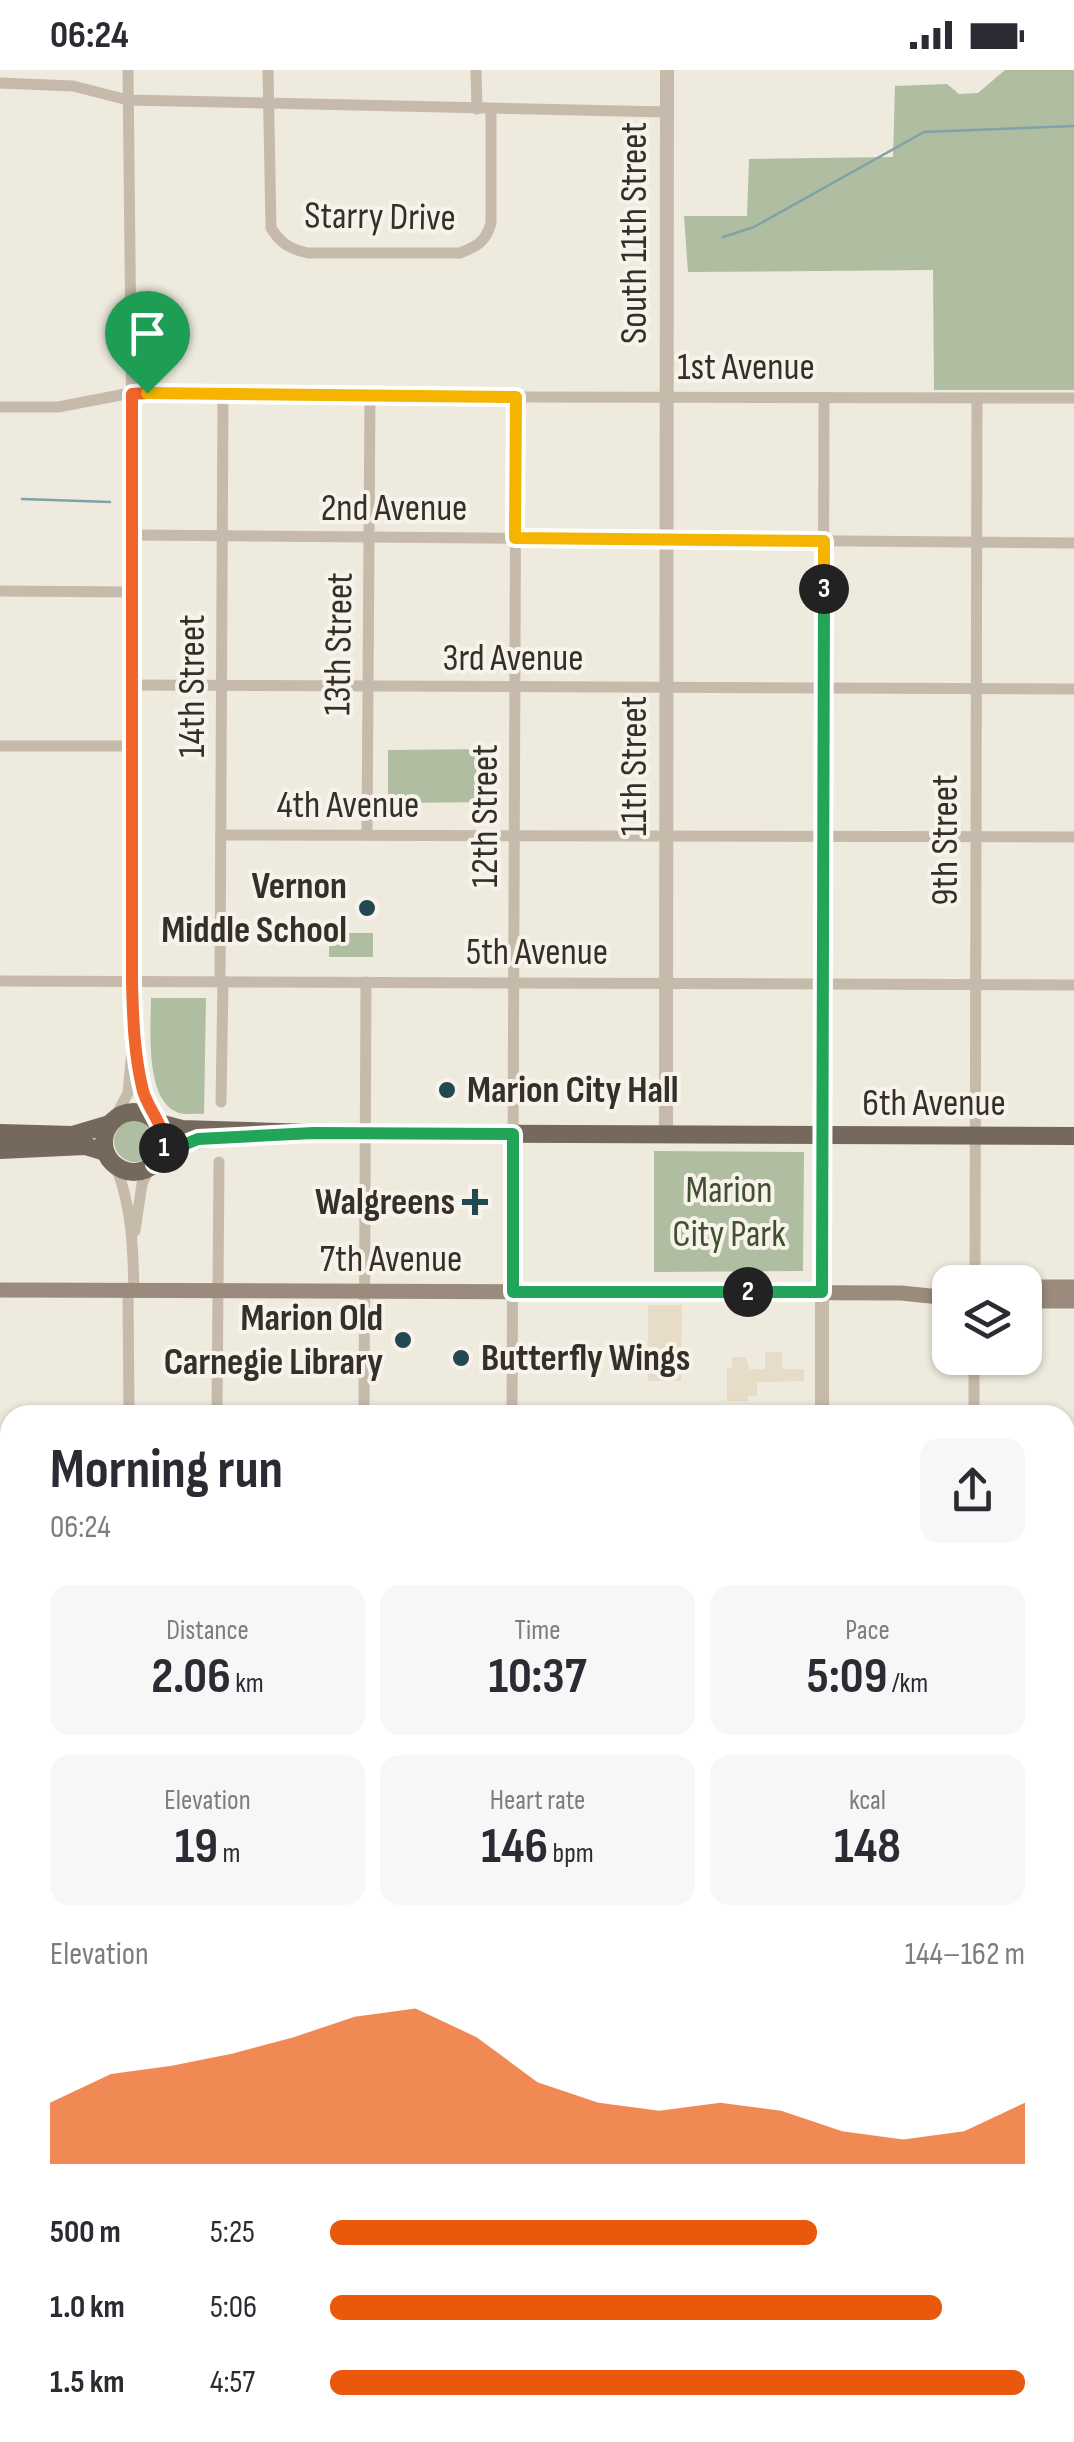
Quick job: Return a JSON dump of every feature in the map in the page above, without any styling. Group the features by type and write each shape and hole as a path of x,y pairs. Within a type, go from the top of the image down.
{"main road":[{"path":"0,1134 72,1135 132,1112 142,1112 158,1122 165,1145 152,1166 129,1172 85,1146 0,1150"},
{"path":"111,1122 104,1142 111,1159"},
{"name":"6th Avenue","path":"158,1122 182,1130 366,1134 1074,1136"},
{"name":"6th Avenue","path":"152,1166 176,1148 198,1139 313,1133"},
{"path":"1042,1287 1074,1287"},
{"name":"7th Avenue","path":"0,1290 932,1289"},
{"name":"7th Avenue","path":"901,1292 932,1296"},
{"path":"1042,1301 1074,1301"}],"street":[{"path":"111,1122 128,1092 133,1039 128,70"},
{"path":"268,70 268,105"},
{"path":"476,70 477,109"},
{"name":"South 11th Street","path":"666,396 667,70"},
{"path":"0,83 73,86 128,100 667,112"},
{"name":"Starry Drive","path":"268,105 271,228 291,249 308,252 460,252 477,247 487,237 491,223 491,109"},
{"name":"1st Avenue","path":"0,407 58,406 132,394 223,392 1074,398"},
{"name":"14th Street","path":"222,1102 223,392"},
{"name":"13th Street","path":"367,835 370,394"},
{"name":"11th Street","path":"666,396 666,1135"},
{"name":"12th Street","path":"512,1405 516,397"},
{"path":"822,1405 824,397"},
{"name":"9th Street","path":"975,1265 977,398"},
{"name":"2nd Avenue","path":"133,535 1074,544"},
{"path":"0,591 133,592"},
{"name":"3rd Avenue","path":"132,685 1074,689"},
{"path":"0,746 132,746"},
{"name":"4th Avenue","path":"221,835 1074,837"},
{"name":"5th Avenue","path":"0,981 1074,984"},
{"path":"364,1405 366,982"},
{"path":"133,1039 144,1092 158,1122"},
{"path":"111,1159 127,1201 133,1245"},
{"path":"217,1405 220,1162"},
{"path":"129,1405 133,1245 142,1184 152,1166"},
{"path":"974,1375 974,1405"}],"green space":[{"path":"1005,70 1074,70 1074,390 934,390 933,270 688,272 684,216 747,216 749,159 893,157 895,86 947,84 959,94 978,93"},
{"path":"495,749 496,802 388,803 388,750"},
{"path":"329,933 373,933 373,957 329,957"},
{"path":"151,998 206,998 204,1114 179,1113 160,1094 152,1062"},
{"path":"135,1120 150,1126 156,1141 150,1156 135,1162 120,1156 114,1141 120,1126"},
{"name":"Marion City Park","path":"654,1151 804,1152 803,1271 654,1272"}],"shaded area":[{"path":"648,1305 682,1305 681,1381 648,1381"},
{"path":"765,1352 782,1352 782,1369 804,1369 804,1381 757,1382 757,1396 748,1396 748,1401 727,1401 727,1368 732,1368 732,1357 746,1357 749,1369 765,1369"}],"waterway":[{"path":"723,237 754,227 924,132 1074,126"},
{"path":"22,499 110,502"}],"place":[{"name":"Vernon Middle School","path":"367,908"},
{"name":"Marion City Hall","path":"447,1090"},
{"name":"Walgreens","path":"475,1202"},
{"name":"Marion Old Carnegie Library","path":"403,1340"},
{"name":"Butterfly Wings","path":"461,1358"}],"route":[{"path":"147,393 516,397 515,538 824,541 822,1292 513,1292 513,1134 313,1133 198,1139 176,1148 155,1164 163,1152 165,1138 144,1092 133,1039 132,982 132,394 147,393"}]}
